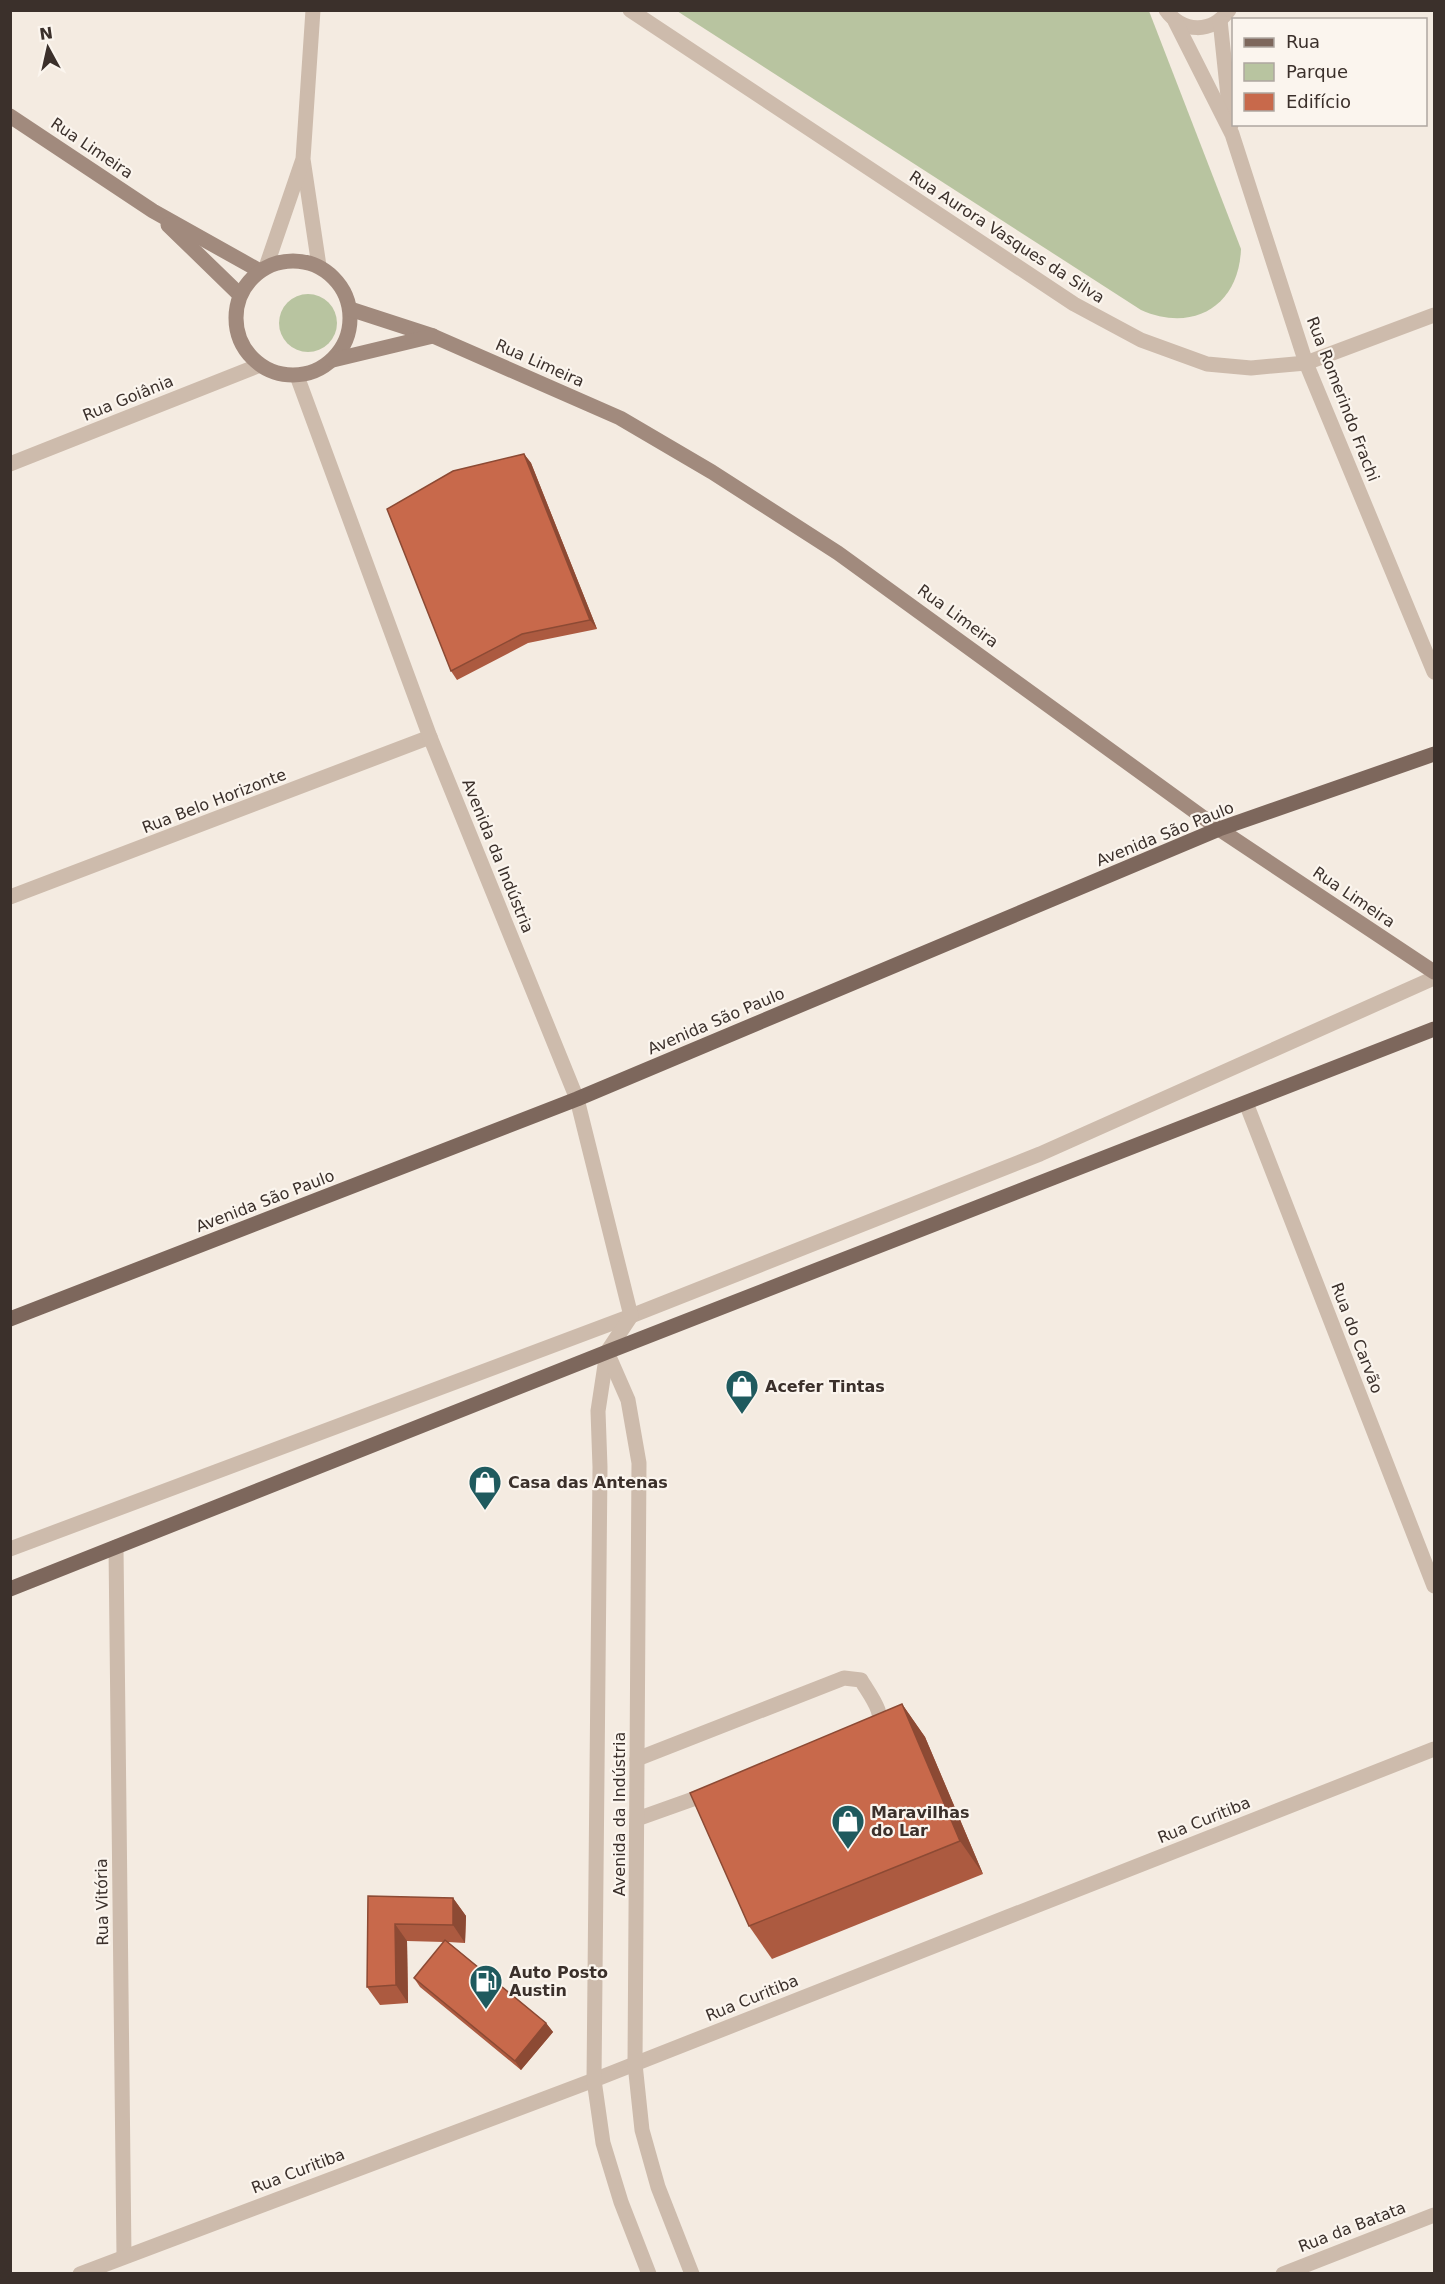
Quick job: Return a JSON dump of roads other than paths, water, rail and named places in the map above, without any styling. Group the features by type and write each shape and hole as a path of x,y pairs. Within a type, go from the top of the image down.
{"main road":[{"name":"Rua Limeira","path":"10,116 153,211 263,269"},
{"name":"Rua Limeira","path":"153,211 240,295"},
{"path":"283,261 301,261 319,266 334,277 345,292 350,309 350,328 345,345 333,360 317,371 297,376 278,374 260,365 245,352 237,334 235,314 240,295 263,269 283,261"},
{"name":"Rua Limeira","path":"350,309 433,336 620,418 712,472 838,553 1220,829 1434,972"},
{"path":"333,360 433,336"},
{"name":"Avenida São Paulo","path":"10,1319 578,1099 1220,829 1434,754"},
{"path":"10,1589 607,1352 1434,1029"}],"street":[{"path":"313,10 303,159 319,266"},
{"name":"Rua Aurora Vasques da Silva","path":"630,10 1074,304 1141,340 1207,364 1251,368 1306,363 1434,315"},
{"path":"1170,16 1198,28 1209,27 1224,15"},
{"name":"Rua Romerindo Frachi","path":"1224,15 1232,134"},
{"name":"Rua Romerindo Frachi","path":"1170,16 1232,134 1306,363 1434,672"},
{"path":"263,269 303,159"},
{"name":"Rua Goiânia","path":"10,464 260,365"},
{"name":"Avenida da Indústria","path":"297,376 430,737 578,1099 631,1316 607,1352 598,1411 600,1467 594,2080 603,2143 621,2202 649,2274"},
{"name":"Rua Belo Horizonte","path":"10,897 430,737"},
{"path":"10,1549 631,1316 1040,1154 1434,978"},
{"name":"Rua do Carvão","path":"1246,1103 1434,1586"},
{"name":"Avenida da Indústria","path":"607,1352 628,1400 639,1463 635,2064 642,2130 658,2187 692,2274"},
{"name":"Rua Vitória","path":"116,1547 124,2256"},
{"path":"637,1759 844,1678 861,1680 879,1714 879,1728 859,1740"},
{"name":"Rua Curitiba","path":"80,2274 594,2080 1434,1749"},
{"path":"637,1819 726,1788"},
{"name":"Rua da Batata","path":"1282,2274 1434,2215"}],"place":[{"name":"Acefer Tintas","path":"742,1415"},
{"name":"Casa das Antenas","path":"485,1511"},
{"name":"Maravilhas do Lar","path":"848,1850"},
{"name":"Auto Posto Austin","path":"486,2010"}]}
